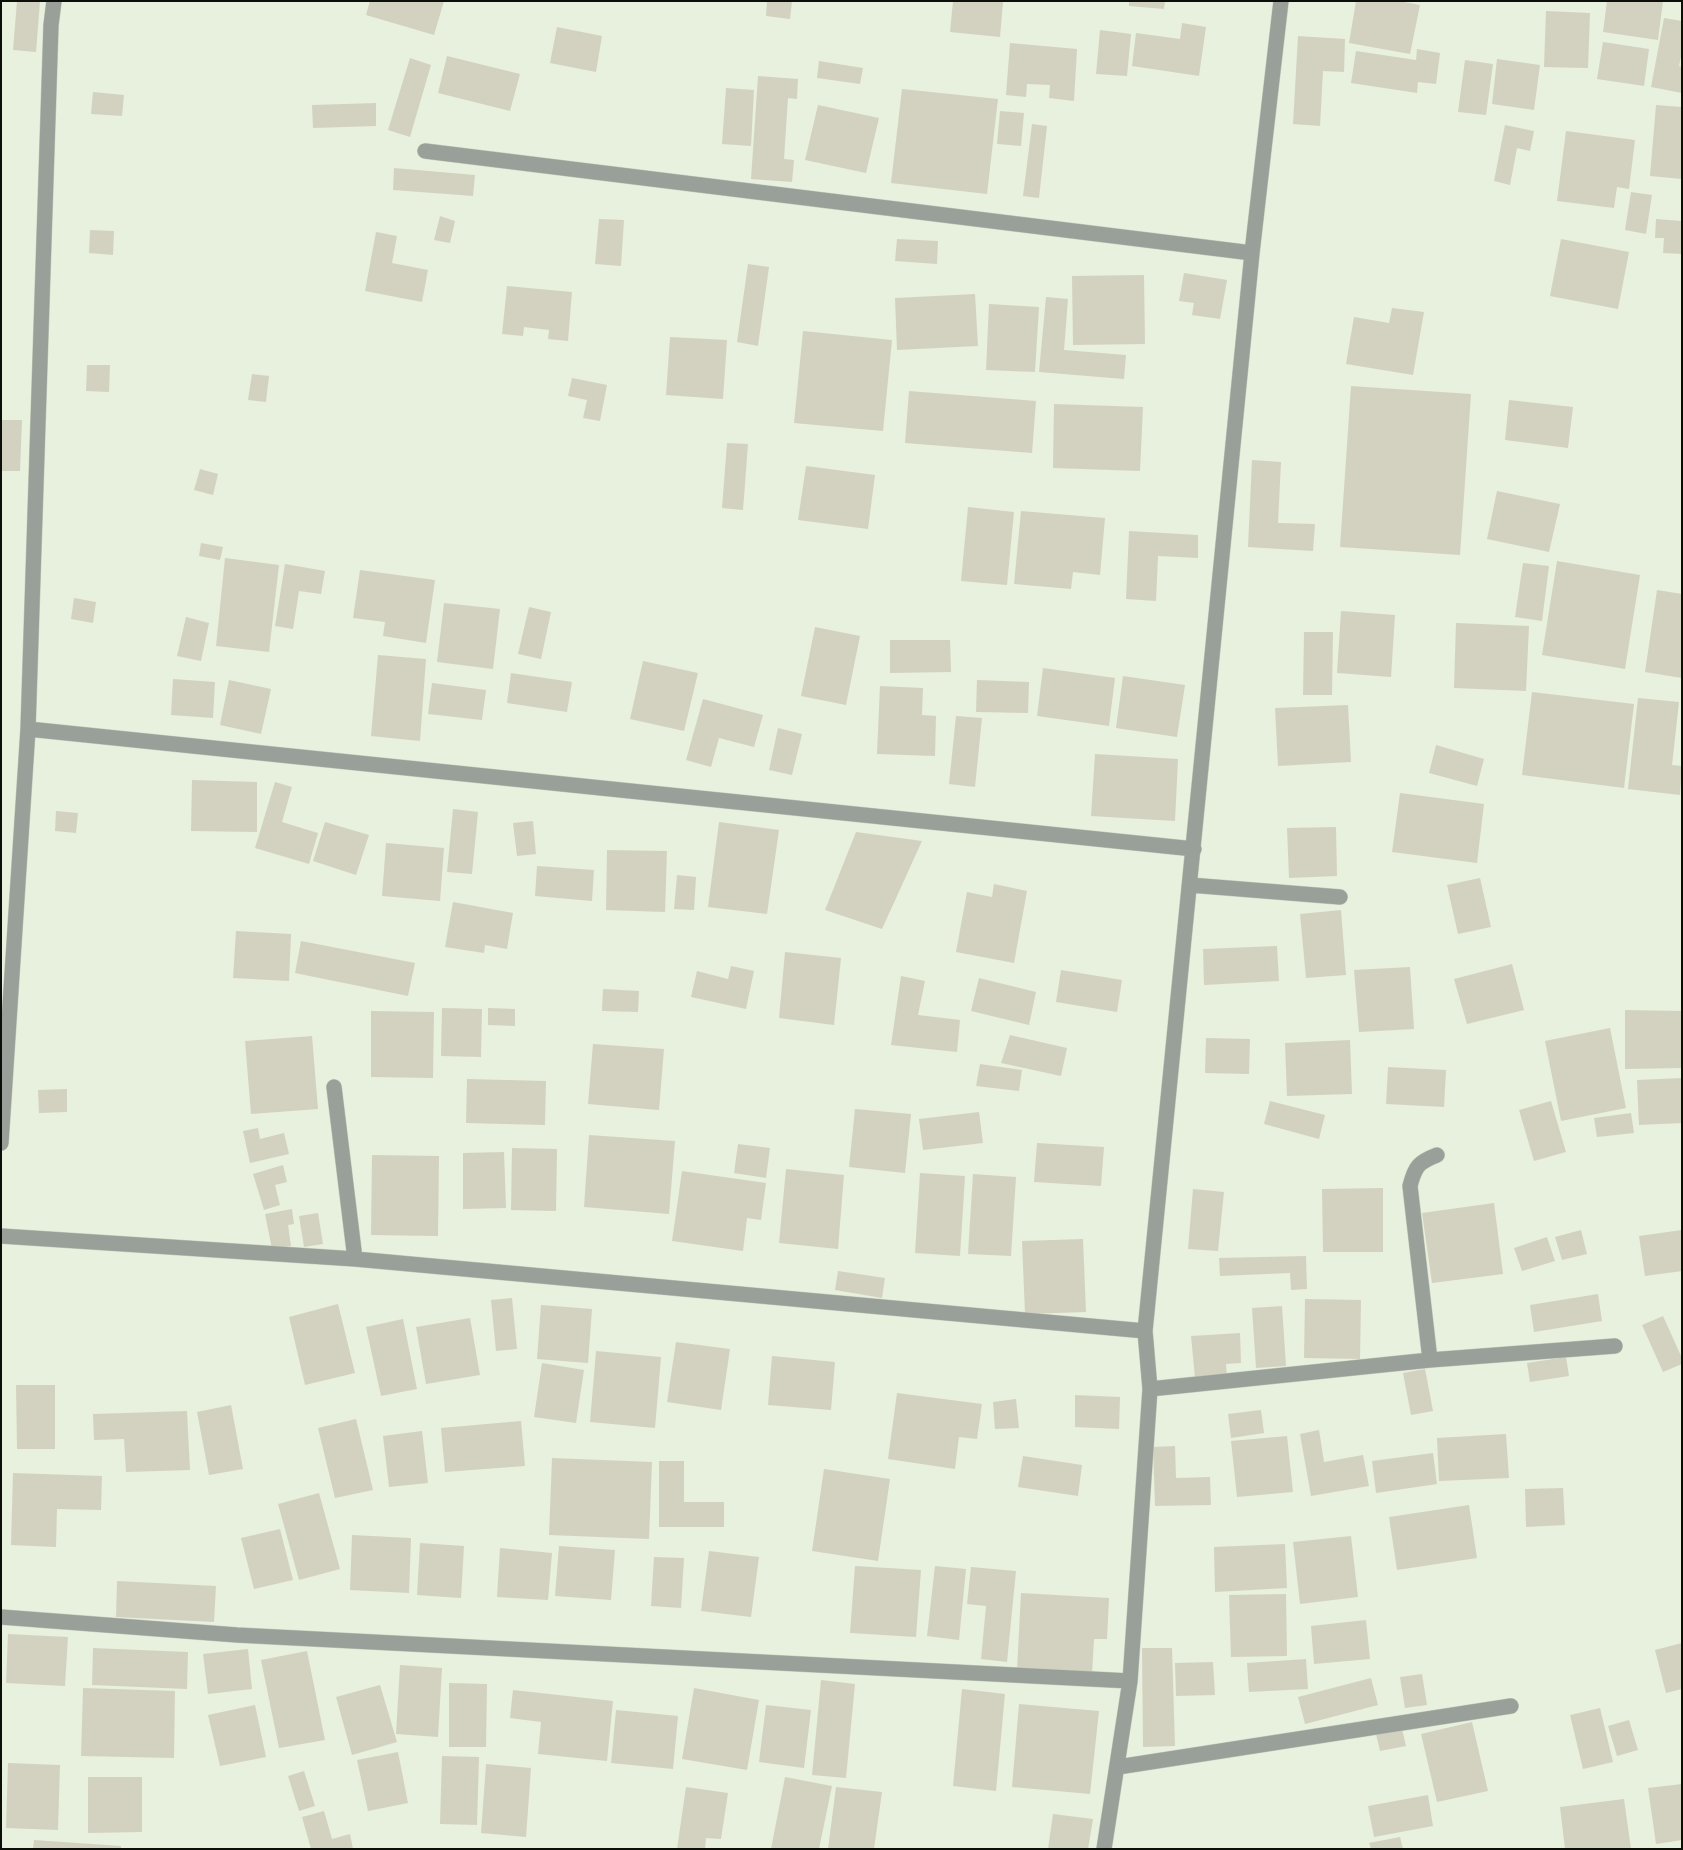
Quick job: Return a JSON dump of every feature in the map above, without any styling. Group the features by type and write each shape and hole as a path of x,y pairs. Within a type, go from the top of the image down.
{"street":[{"path":"1,1143 28,729 51,35 54,1"},
{"path":"1104,1849 1130,1681 1150,1389 1145,1331 1252,252 1281,1"},
{"path":"425,151 1252,252"},
{"path":"28,729 1194,849"},
{"path":"1190,885 1340,897"},
{"path":"334,1087 355,1258"},
{"path":"1430,1360 1410,1186 1414,1171 1422,1161 1437,1155"},
{"path":"1,1236 355,1258 1145,1331"},
{"path":"1150,1389 1430,1360 1615,1346"},
{"path":"1,1617 237,1635 1130,1681"},
{"path":"1118,1767 1510,1706"}],"building":[{"path":"17,1 40,1 36,52 13,50"},
{"path":"370,1 444,1 434,35 366,15"},
{"path":"767,1 792,1 790,19 766,16"},
{"path":"953,1 1003,2 1000,37 950,32"},
{"path":"1129,1 1165,1 1164,9 1129,6"},
{"path":"1356,1 1399,1 1420,5 1410,54 1349,43"},
{"path":"1607,1 1663,1 1658,40 1603,32"},
{"path":"1546,11 1590,13 1588,68 1544,67"},
{"path":"1664,18 1682,21 1682,52 1679,66 1682,67 1682,93 1651,87"},
{"path":"1182,23 1206,27 1199,76 1132,66 1136,33 1180,39"},
{"path":"557,27 602,36 596,72 550,63"},
{"path":"1100,30 1131,34 1127,76 1096,74"},
{"path":"1298,36 1345,39 1344,72 1323,71 1320,126 1293,124"},
{"path":"1603,42 1649,49 1644,86 1597,79"},
{"path":"1010,43 1077,49 1074,101 1049,98 1050,85 1027,84 1026,97 1006,95"},
{"path":"1417,49 1440,53 1436,84 1418,82 1417,93 1351,83 1356,51 1416,60"},
{"path":"447,56 520,74 510,111 438,93"},
{"path":"410,58 431,65 410,137 388,130"},
{"path":"1497,59 1540,65 1534,110 1492,104"},
{"path":"1465,60 1493,64 1486,115 1458,112"},
{"path":"819,61 863,68 860,84 817,78"},
{"path":"758,76 798,79 797,99 788,98 784,159 794,160 792,182 751,179"},
{"path":"726,88 754,90 751,146 722,144"},
{"path":"902,89 998,99 987,194 891,183"},
{"path":"93,92 124,95 122,116 91,114"},
{"path":"376,103 376,126 313,128 312,105"},
{"path":"818,105 879,118 866,173 805,160"},
{"path":"1656,105 1682,107 1682,179 1650,176"},
{"path":"1000,111 1024,113 1021,146 997,144"},
{"path":"1032,124 1047,126 1039,198 1023,196"},
{"path":"1505,125 1534,131 1530,151 1517,148 1510,185 1494,181"},
{"path":"1566,131 1635,140 1629,189 1617,187 1614,208 1557,201"},
{"path":"394,168 475,175 473,196 393,190"},
{"path":"1631,192 1652,195 1646,234 1625,230"},
{"path":"440,216 455,221 450,243 434,240"},
{"path":"599,219 624,220 621,266 595,264"},
{"path":"1656,219 1682,221 1682,254 1663,253 1664,238 1655,238"},
{"path":"90,230 114,231 113,255 89,253"},
{"path":"376,232 397,236 392,263 428,270 422,302 365,291"},
{"path":"897,239 938,241 937,264 895,261"},
{"path":"1561,239 1629,252 1618,309 1550,296"},
{"path":"748,264 769,267 758,346 737,342"},
{"path":"1184,273 1227,280 1220,319 1192,315 1194,303 1179,301"},
{"path":"1144,275 1145,344 1073,345 1072,276"},
{"path":"507,286 572,292 568,341 548,339 549,330 524,327 523,336 502,334"},
{"path":"975,294 978,346 897,350 895,298"},
{"path":"1046,297 1068,299 1064,350 1126,355 1124,379 1039,372"},
{"path":"989,304 1039,307 1035,372 986,370"},
{"path":"1392,308 1424,312 1413,375 1346,364 1354,317 1389,323"},
{"path":"803,331 892,340 883,431 794,423"},
{"path":"670,337 727,340 723,399 666,395"},
{"path":"87,365 110,365 109,392 86,391"},
{"path":"252,374 269,376 266,402 248,400"},
{"path":"572,378 607,385 600,421 583,418 587,400 568,396"},
{"path":"1351,386 1471,394 1460,555 1340,547"},
{"path":"909,391 1036,401 1032,453 905,443"},
{"path":"1509,400 1573,407 1568,448 1505,440"},
{"path":"1054,404 1143,407 1140,471 1053,468"},
{"path":"1,420 22,420 20,471 1,471"},
{"path":"727,443 748,444 743,510 722,508"},
{"path":"1252,460 1281,462 1278,523 1315,524 1313,551 1248,547"},
{"path":"806,466 875,475 868,529 798,520"},
{"path":"200,469 218,474 213,495 194,490"},
{"path":"1497,491 1560,504 1549,552 1487,539"},
{"path":"968,507 1014,512 1007,585 961,581"},
{"path":"1021,511 1105,518 1100,575 1073,572 1071,589 1014,584"},
{"path":"1129,531 1198,535 1198,558 1158,556 1156,601 1126,599"},
{"path":"201,543 223,547 220,560 199,556"},
{"path":"225,558 279,565 269,652 216,646"},
{"path":"1557,561 1640,575 1625,669 1542,655"},
{"path":"1523,563 1549,566 1542,621 1515,617"},
{"path":"285,564 325,571 321,594 299,591 293,629 275,626"},
{"path":"360,570 435,580 426,643 383,636 385,622 353,618"},
{"path":"1657,590 1682,594 1682,678 1645,672"},
{"path":"74,598 96,602 93,623 71,619"},
{"path":"444,603 500,609 493,669 437,662"},
{"path":"529,607 551,612 541,659 518,654"},
{"path":"1341,611 1395,615 1391,677 1337,673"},
{"path":"186,617 209,623 201,661 177,656"},
{"path":"1456,623 1529,626 1526,691 1454,688"},
{"path":"815,627 860,636 846,705 801,696"},
{"path":"1304,632 1333,632 1332,695 1303,695"},
{"path":"890,640 950,640 951,672 890,673"},
{"path":"378,655 426,659 420,741 371,736"},
{"path":"643,661 698,673 684,731 630,719"},
{"path":"1043,668 1115,678 1109,726 1037,716"},
{"path":"511,673 572,682 567,712 507,703"},
{"path":"1123,676 1185,685 1177,737 1116,728"},
{"path":"173,679 215,682 213,718 171,715"},
{"path":"229,680 271,689 261,734 220,725"},
{"path":"977,680 1029,682 1028,713 976,712"},
{"path":"432,683 486,690 482,720 428,714"},
{"path":"880,686 923,688 922,715 936,716 935,756 877,754"},
{"path":"1532,692 1634,704 1624,788 1522,775"},
{"path":"1638,698 1679,702 1672,765 1682,766 1680,795 1628,789"},
{"path":"703,699 763,715 754,747 719,738 711,767 686,760"},
{"path":"1348,705 1351,762 1278,766 1275,708"},
{"path":"956,716 982,718 975,787 949,784"},
{"path":"778,728 802,734 792,775 769,770"},
{"path":"1436,745 1484,759 1477,786 1429,773"},
{"path":"1095,754 1178,759 1175,821 1091,816"},
{"path":"192,780 257,782 257,832 191,831"},
{"path":"275,782 292,787 282,822 318,833 309,864 255,848"},
{"path":"1400,793 1484,804 1477,863 1392,852"},
{"path":"453,809 478,812 472,874 447,872"},
{"path":"56,811 78,813 76,833 55,831"},
{"path":"533,821 536,854 517,856 513,823"},
{"path":"325,822 369,835 356,875 313,861"},
{"path":"719,822 779,830 767,914 708,907"},
{"path":"1336,827 1337,876 1289,878 1287,828"},
{"path":"856,832 922,841 882,929 825,910"},
{"path":"386,843 444,848 440,901 382,896"},
{"path":"607,850 667,851 665,912 606,910"},
{"path":"537,866 594,870 592,901 535,896"},
{"path":"677,875 696,877 694,910 674,909"},
{"path":"1480,878 1491,927 1458,934 1447,885"},
{"path":"994,884 1027,891 1014,963 956,952 967,892 992,897"},
{"path":"453,902 513,913 507,949 485,945 484,953 445,947"},
{"path":"1341,910 1346,975 1306,978 1300,914"},
{"path":"236,931 291,934 289,981 233,978"},
{"path":"301,941 415,963 408,996 295,973"},
{"path":"1277,946 1279,981 1204,985 1203,949"},
{"path":"785,952 841,958 834,1025 779,1018"},
{"path":"1512,964 1524,1010 1467,1024 1454,979"},
{"path":"731,966 754,971 746,1009 691,997 697,971 728,979"},
{"path":"1410,967 1414,1029 1359,1032 1354,970"},
{"path":"1061,970 1122,980 1117,1012 1056,1002"},
{"path":"901,976 925,981 918,1015 960,1020 957,1052 891,1045"},
{"path":"979,978 1036,992 1029,1025 971,1011"},
{"path":"603,989 639,991 638,1012 602,1011"},
{"path":"442,1008 482,1009 481,1057 441,1056"},
{"path":"488,1008 515,1009 515,1026 488,1025"},
{"path":"1625,1010 1682,1011 1682,1068 1625,1069"},
{"path":"371,1011 434,1012 433,1078 371,1077"},
{"path":"1610,1028 1626,1108 1561,1121 1545,1041"},
{"path":"1010,1035 1067,1048 1061,1076 1001,1063"},
{"path":"312,1036 318,1109 251,1114 245,1041"},
{"path":"1206,1038 1250,1039 1249,1074 1205,1073"},
{"path":"1350,1040 1352,1094 1287,1096 1285,1043"},
{"path":"593,1044 664,1049 659,1110 588,1104"},
{"path":"980,1064 1022,1070 1019,1091 976,1086"},
{"path":"1388,1067 1446,1070 1444,1107 1386,1104"},
{"path":"1682,1078 1682,1123 1639,1125 1637,1080"},
{"path":"467,1079 546,1081 545,1125 466,1123"},
{"path":"67,1089 67,1112 39,1113 38,1090"},
{"path":"1270,1101 1325,1115 1319,1139 1264,1124"},
{"path":"1551,1101 1566,1152 1534,1161 1519,1110"},
{"path":"855,1109 911,1114 905,1173 849,1167"},
{"path":"979,1112 983,1143 923,1150 919,1119"},
{"path":"1631,1113 1634,1133 1597,1137 1594,1118"},
{"path":"258,1128 260,1139 284,1133 289,1154 250,1163 243,1131"},
{"path":"589,1135 675,1141 669,1214 584,1207"},
{"path":"1037,1143 1104,1147 1101,1186 1034,1182"},
{"path":"738,1144 770,1148 766,1178 734,1173"},
{"path":"512,1148 557,1149 556,1211 511,1210"},
{"path":"504,1152 506,1208 463,1209 463,1153"},
{"path":"372,1155 439,1156 438,1236 371,1235"},
{"path":"283,1165 287,1182 275,1185 280,1205 264,1210 253,1174"},
{"path":"786,1169 844,1175 838,1249 779,1243"},
{"path":"682,1171 766,1183 761,1220 747,1218 743,1251 672,1241"},
{"path":"920,1173 965,1176 960,1256 915,1253"},
{"path":"973,1174 1016,1177 1011,1256 968,1254"},
{"path":"1383,1188 1383,1252 1323,1252 1322,1189"},
{"path":"1193,1189 1224,1192 1218,1251 1188,1249"},
{"path":"1494,1203 1503,1274 1432,1283 1422,1213"},
{"path":"292,1209 294,1224 288,1225 291,1246 272,1249 265,1214"},
{"path":"318,1213 323,1244 304,1247 299,1216"},
{"path":"1581,1230 1587,1254 1562,1260 1555,1237"},
{"path":"1682,1230 1682,1271 1645,1276 1639,1236"},
{"path":"1547,1237 1555,1261 1522,1271 1514,1248"},
{"path":"1083,1239 1086,1312 1025,1314 1022,1241"},
{"path":"1306,1256 1307,1289 1291,1290 1290,1273 1220,1276 1219,1258"},
{"path":"838,1271 885,1278 882,1298 835,1290"},
{"path":"1598,1294 1602,1321 1534,1332 1530,1305"},
{"path":"512,1298 517,1349 496,1351 491,1300"},
{"path":"1305,1299 1361,1300 1360,1359 1304,1358"},
{"path":"338,1304 355,1373 305,1385 289,1317"},
{"path":"541,1305 592,1309 588,1363 537,1359"},
{"path":"1282,1306 1286,1366 1256,1368 1252,1308"},
{"path":"1663,1316 1682,1358 1682,1364 1663,1372 1642,1325"},
{"path":"470,1318 480,1375 426,1384 416,1327"},
{"path":"403,1319 417,1389 381,1396 366,1327"},
{"path":"1240,1333 1241,1363 1226,1364 1227,1377 1195,1378 1191,1336"},
{"path":"676,1342 730,1349 721,1410 667,1402"},
{"path":"596,1351 661,1357 655,1428 590,1422"},
{"path":"772,1356 835,1362 831,1410 768,1405"},
{"path":"1566,1357 1569,1376 1530,1382 1527,1363"},
{"path":"542,1363 584,1370 576,1423 534,1417"},
{"path":"1425,1369 1433,1411 1411,1415 1403,1373"},
{"path":"16,1385 55,1385 55,1449 17,1449"},
{"path":"897,1393 982,1404 977,1439 959,1437 955,1469 888,1459"},
{"path":"1075,1395 1120,1397 1119,1429 1075,1427"},
{"path":"1016,1399 1019,1428 995,1429 993,1402"},
{"path":"231,1405 243,1469 209,1475 197,1412"},
{"path":"1261,1410 1264,1433 1231,1438 1228,1414"},
{"path":"187,1411 190,1470 126,1472 124,1439 94,1440 93,1414"},
{"path":"356,1419 373,1490 335,1498 318,1428"},
{"path":"521,1421 525,1466 445,1472 441,1428"},
{"path":"1319,1430 1324,1462 1363,1455 1369,1486 1311,1496 1300,1434"},
{"path":"422,1431 428,1483 389,1487 383,1436"},
{"path":"1506,1434 1509,1478 1439,1481 1437,1438"},
{"path":"1287,1436 1293,1492 1237,1497 1231,1441"},
{"path":"1175,1446 1176,1478 1210,1477 1211,1505 1155,1506 1153,1447"},
{"path":"1433,1453 1437,1484 1376,1493 1372,1461"},
{"path":"1023,1456 1082,1465 1078,1496 1018,1487"},
{"path":"552,1458 652,1462 649,1539 549,1535"},
{"path":"659,1461 684,1461 684,1502 724,1502 724,1527 659,1527"},
{"path":"824,1469 890,1479 878,1561 812,1551"},
{"path":"13,1473 102,1476 101,1510 57,1509 56,1547 11,1545"},
{"path":"1563,1488 1565,1525 1526,1527 1525,1489"},
{"path":"319,1493 340,1569 299,1580 278,1504"},
{"path":"1469,1505 1477,1558 1397,1570 1389,1517"},
{"path":"280,1529 293,1580 254,1589 241,1538"},
{"path":"352,1535 411,1538 409,1593 350,1590"},
{"path":"1351,1536 1358,1597 1300,1604 1293,1542"},
{"path":"420,1543 464,1546 461,1598 417,1595"},
{"path":"1285,1544 1287,1588 1215,1592 1214,1547"},
{"path":"559,1546 615,1550 611,1600 555,1596"},
{"path":"500,1548 552,1553 548,1600 497,1597"},
{"path":"709,1551 759,1557 751,1617 701,1611"},
{"path":"654,1557 684,1558 681,1608 651,1606"},
{"path":"855,1566 921,1570 916,1637 850,1633"},
{"path":"935,1566 966,1569 959,1640 927,1636"},
{"path":"971,1567 1016,1571 1007,1662 981,1659 986,1606 967,1604"},
{"path":"117,1581 216,1586 214,1622 116,1617"},
{"path":"1021,1593 1109,1598 1107,1639 1094,1639 1092,1675 1017,1670"},
{"path":"1286,1594 1287,1656 1231,1657 1229,1595"},
{"path":"1366,1620 1370,1659 1314,1664 1311,1626"},
{"path":"8,1634 68,1637 65,1686 6,1683"},
{"path":"1682,1643 1682,1689 1666,1693 1655,1650"},
{"path":"93,1648 188,1652 187,1689 92,1685"},
{"path":"1142,1648 1172,1648 1175,1746 1143,1747"},
{"path":"248,1649 252,1689 208,1694 203,1654"},
{"path":"307,1651 325,1740 279,1748 261,1660"},
{"path":"1306,1659 1308,1689 1249,1692 1247,1663"},
{"path":"1213,1662 1215,1695 1176,1696 1175,1663"},
{"path":"400,1665 442,1668 438,1737 396,1734"},
{"path":"1422,1674 1427,1705 1405,1708 1400,1677"},
{"path":"1371,1678 1378,1705 1305,1724 1298,1697"},
{"path":"821,1680 855,1684 846,1778 812,1775"},
{"path":"449,1683 487,1684 486,1747 449,1747"},
{"path":"380,1685 397,1742 352,1755 336,1697"},
{"path":"83,1688 175,1691 174,1758 81,1756"},
{"path":"694,1688 759,1700 747,1770 682,1759"},
{"path":"962,1689 1005,1694 996,1791 953,1786"},
{"path":"513,1690 613,1701 607,1761 538,1754 541,1722 510,1718"},
{"path":"1019,1704 1099,1711 1090,1794 1012,1787"},
{"path":"255,1705 266,1757 220,1766 208,1715"},
{"path":"766,1705 811,1710 804,1768 759,1762"},
{"path":"1600,1708 1613,1762 1583,1769 1570,1715"},
{"path":"616,1710 678,1716 673,1769 611,1763"},
{"path":"1629,1720 1638,1750 1617,1756 1608,1726"},
{"path":"1472,1722 1488,1791 1437,1802 1421,1734"},
{"path":"1402,1729 1406,1746 1380,1751 1376,1734"},
{"path":"398,1752 408,1803 368,1811 357,1760"},
{"path":"442,1756 479,1757 477,1825 440,1824"},
{"path":"8,1763 60,1765 58,1830 6,1828"},
{"path":"486,1764 531,1768 526,1837 481,1833"},
{"path":"304,1771 315,1806 299,1811 288,1776"},
{"path":"88,1777 142,1777 142,1832 88,1833"},
{"path":"785,1777 832,1786 819,1849 771,1849"},
{"path":"1682,1784 1682,1840 1656,1844 1648,1788"},
{"path":"686,1787 728,1793 721,1839 706,1838 705,1849 677,1849"},
{"path":"836,1787 882,1792 874,1849 828,1849"},
{"path":"1428,1795 1433,1826 1374,1837 1368,1806"},
{"path":"1624,1799 1631,1849 1565,1849 1560,1807"},
{"path":"324,1811 332,1839 350,1834 353,1849 311,1849 302,1817"},
{"path":"1053,1814 1093,1819 1088,1849 1048,1849"},
{"path":"1400,1837 1403,1849 1371,1849 1369,1843"},
{"path":"34,1840 121,1846 121,1849 33,1849"}]}
